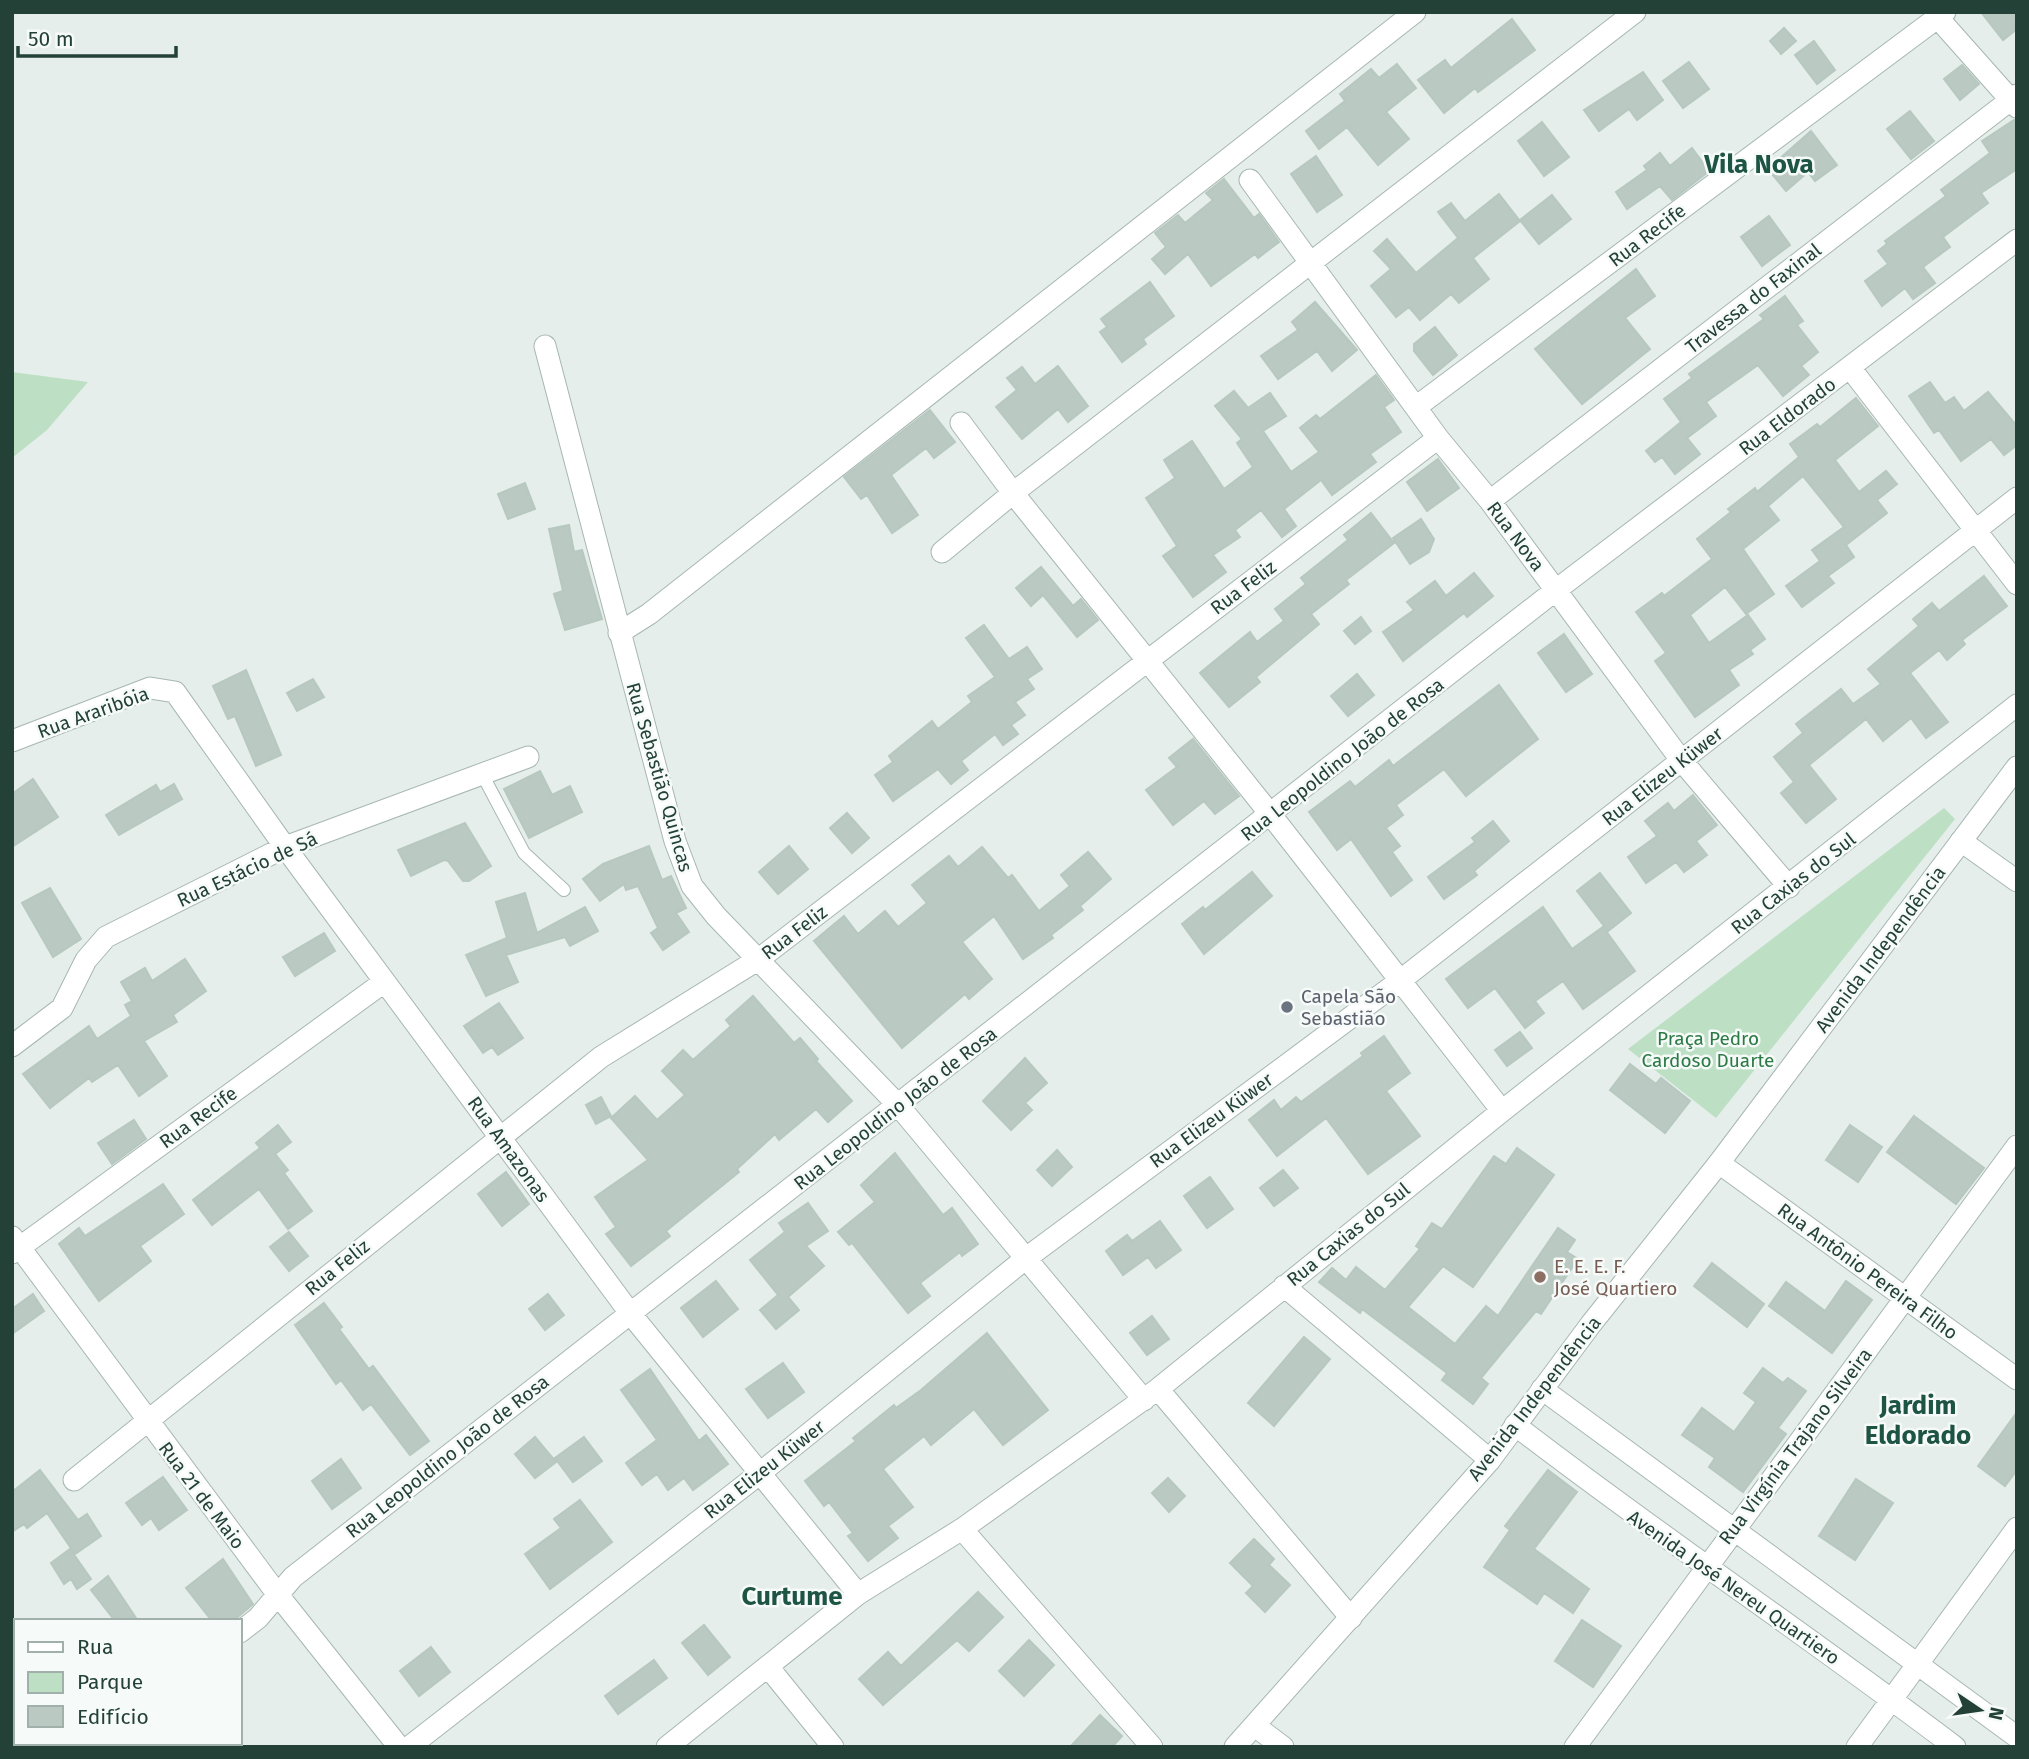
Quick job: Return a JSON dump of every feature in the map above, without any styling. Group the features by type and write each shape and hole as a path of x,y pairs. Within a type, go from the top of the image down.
{"street":[{"path":"619,633 649,614 1415,12"},
{"path":"942,552 1013,493 1635,12"},
{"path":"1941,15 2015,100"},
{"name":"Rua Recife","path":"1416,407 1941,15"},
{"name":"Travessa do Faxinal","path":"1490,501 2015,100"},
{"name":"Rua Nova","path":"1250,180 1438,438 1490,501 1681,760 1788,887"},
{"name":"Rua Eldorado","path":"1556,590 2017,240"},
{"name":"Rua Sebastião Quincas","path":"545,346 675,841 692,886 716,916 898,1105 1025,1259 1151,1394 1351,1618"},
{"path":"1850,369 2017,584"},
{"path":"961,423 1013,493 1271,815 1502,1111"},
{"name":"Rua Feliz","path":"74,1480 601,1058 759,959 1438,438"},
{"name":"Rua Elizeu Küwer","path":"409,1747 759,1474 1025,1259 1401,980 2017,498"},
{"name":"Rua Leopoldino João de Rosa","path":"242,1630 293,1577 1556,590"},
{"name":"Rua Araribóia","path":"12,741 150,688 174,692"},
{"name":"Rua Amazonas","path":"174,692 629,1313 858,1594"},
{"name":"Rua Caxias do Sul","path":"667,1747 769,1668 858,1594 962,1530 1151,1394 1502,1111 2017,705"},
{"name":"Rua Estácio de Sá","path":"12,1046 62,1008 86,960 106,937 285,847 528,757"},
{"name":"Avenida Independência","path":"1235,1747 1490,1460 2017,766"},
{"path":"1961,841 2017,881"},
{"name":"Rua Recife","path":"15,1246 384,982"},
{"name":"Rua Virgínia Trajano Silveira","path":"1575,1747 1706,1564 2017,1146"},
{"name":"Rua Antônio Pereira Filho","path":"1718,1163 2017,1379"},
{"name":"Rua 21 de Maio","path":"15,1246 278,1595 399,1747"},
{"path":"1284,1286 1490,1460"},
{"path":"1542,1390 2017,1737"},
{"name":"Avenida José Nereu Quartiero","path":"1515,1425 1616,1503 1706,1564 1955,1747"},
{"path":"1857,1747 2017,1528"},
{"path":"962,1530 1152,1747"},
{"path":"769,1668 833,1747"},
{"path":"1255,1726 1283,1747"}],"lane":[{"path":"482,774 524,853 564,890"}],"green space":[{"path":"12,372 88,382 47,430 12,458"},
{"name":"Praça Pedro Cardoso Duarte","path":"1944,808 1955,819 1716,1118 1628,1049"}],"building":[{"path":"1981,12 2017,12 2017,29 2003,40"},
{"path":"1512,19 1535,50 1478,92 1475,88 1444,113 1418,80 1445,60 1451,68"},
{"path":"1784,28 1796,41 1781,54 1770,41"},
{"path":"1814,41 1835,70 1817,84 1795,55"},
{"path":"1689,62 1709,89 1683,108 1663,81"},
{"path":"1397,64 1416,88 1386,112 1409,139 1378,165 1347,127 1319,149 1306,131 1345,101 1340,94 1371,69 1379,78"},
{"path":"1962,65 1979,84 1960,100 1944,79"},
{"path":"1643,72 1663,100 1637,120 1629,109 1599,131 1584,110"},
{"path":"1910,111 1934,141 1911,159 1887,129"},
{"path":"2017,120 2017,169 1981,193 1988,203 1943,237 1950,247 1923,267 1935,283 1913,299 1905,288 1882,306 1865,281 1888,264 1878,251 1887,244 1885,241 1946,196 1941,190 1990,153 1982,141"},
{"path":"1542,122 1569,157 1544,176 1518,141"},
{"path":"1811,131 1837,165 1815,181 1808,172 1786,191 1768,169"},
{"path":"1692,148 1709,171 1672,200 1660,186 1627,209 1616,192 1647,170 1644,166 1660,153 1670,166"},
{"path":"1316,156 1342,195 1317,212 1291,174"},
{"path":"1224,179 1254,218 1259,214 1279,242 1258,258 1255,254 1211,286 1188,254 1165,274 1152,259 1166,247 1155,233 1178,215 1185,223 1213,200 1206,193"},
{"path":"1499,194 1520,221 1473,258 1489,279 1459,303 1451,294 1420,320 1409,307 1396,317 1371,286 1391,269 1374,251 1387,239 1416,273 1458,238 1438,212 1451,203 1465,221"},
{"path":"1552,195 1571,219 1539,244 1520,220"},
{"path":"1769,216 1790,245 1762,266 1741,237"},
{"path":"1636,269 1655,296 1625,318 1650,349 1582,404 1535,349"},
{"path":"1150,282 1174,316 1143,339 1146,344 1122,362 1100,332 1107,327 1101,319"},
{"path":"1785,296 1803,321 1797,325 1818,352 1801,366 1809,375 1783,396 1758,365 1706,402 1716,416 1687,438 1700,454 1675,474 1662,457 1655,462 1646,451 1681,422 1664,399 1692,378 1689,374 1764,319 1760,315"},
{"path":"1315,302 1357,350 1332,371 1317,351 1278,379 1261,356 1298,330 1292,322"},
{"path":"1435,327 1457,355 1433,375 1414,351 1414,344"},
{"path":"1058,366 1088,406 1068,422 1058,409 1022,439 996,407 1017,390 1007,378 1022,367 1035,384"},
{"path":"1376,375 1394,400 1384,407 1401,432 1370,454 1376,462 1332,495 1321,480 1284,509 1296,526 1282,537 1261,510 1235,530 1240,537 1213,555 1226,572 1193,597 1163,556 1177,546 1146,498 1175,478 1164,460 1192,441 1224,489 1253,467 1237,443 1242,439 1215,406 1234,391 1248,408 1270,393 1286,416 1263,431 1291,472 1319,452 1300,428 1316,415 1320,419"},
{"path":"1930,382 1945,403 1954,397 1964,411 1988,392 2017,426 2017,445 2004,455 1991,439 1961,461 1939,430 1934,433 1909,396"},
{"path":"1856,398 1878,426 1835,460 1859,492 1886,471 1897,484 1877,500 1887,513 1846,545 1854,557 1828,576 1834,583 1802,607 1786,586 1820,561 1812,550 1844,527 1803,476 1768,506 1779,520 1743,549 1774,594 1746,614 1725,587 1690,615 1709,643 1748,615 1765,639 1750,650 1753,654 1729,670 1739,685 1695,717 1655,661 1666,653 1636,612 1662,593 1664,596 1712,559 1697,539 1731,512 1728,509 1755,488 1757,492 1799,457 1790,444 1817,424 1820,427"},
{"path":"930,410 955,442 934,458 926,448 891,475 918,515 892,533 867,495 861,499 844,477"},
{"path":"1438,459 1459,488 1427,511 1407,482"},
{"path":"525,483 535,509 508,519 498,494"},
{"path":"1371,513 1394,543 1346,580 1349,584 1311,614 1319,624 1256,677 1260,682 1229,707 1200,673 1250,632 1257,642 1284,621 1275,609 1306,584 1301,578 1348,540 1344,535"},
{"path":"1421,519 1434,539 1429,552 1410,564 1393,538"},
{"path":"569,525 574,552 582,550 602,619 565,630 554,594 563,591 549,529"},
{"path":"1041,567 1073,606 1081,599 1098,620 1077,637 1043,595 1031,606 1016,588"},
{"path":"1474,573 1493,596 1467,617 1464,613 1403,661 1383,632 1414,610 1407,602 1435,581 1446,596"},
{"path":"1984,576 2007,606 1962,640 1965,644 1947,660 1939,650 1910,673 1948,722 1926,738 1911,718 1883,741 1866,719 1809,765 1836,799 1806,823 1781,793 1794,782 1774,757 1803,733 1796,724 1841,689 1853,704 1881,684 1868,669 1919,626 1913,619 1932,603 1939,611"},
{"path":"1361,617 1371,631 1355,644 1344,631"},
{"path":"984,625 1009,659 1027,647 1042,669 1027,679 1034,689 1015,702 1025,715 1011,725 1018,734 1003,745 995,734 961,761 968,770 951,784 938,769 893,801 875,775 893,762 889,756 932,721 938,729 972,702 968,696 995,677 966,638"},
{"path":"1564,634 1592,674 1566,692 1538,653"},
{"path":"246,670 281,755 256,766 235,716 228,719 213,686"},
{"path":"1357,674 1374,695 1348,716 1331,696"},
{"path":"313,679 324,697 297,711 287,693"},
{"path":"1499,685 1538,739 1466,796 1444,769 1396,805 1403,815 1386,828 1400,846 1392,852 1412,880 1391,896 1351,839 1337,850 1309,812 1350,781 1355,787 1389,760 1393,766"},
{"path":"1193,739 1239,796 1215,814 1204,801 1173,825 1146,790 1177,767 1169,758"},
{"path":"540,771 552,795 570,786 582,812 529,838 504,789"},
{"path":"33,779 58,817 12,847 12,794"},
{"path":"174,784 182,799 119,835 106,815 156,785 160,792"},
{"path":"1693,795 1717,825 1696,841 1707,855 1684,872 1676,862 1646,883 1628,857 1657,836 1645,821 1668,803 1674,811"},
{"path":"847,813 869,838 852,853 830,828"},
{"path":"1493,821 1509,841 1474,871 1477,875 1444,899 1428,877 1475,842 1472,838"},
{"path":"465,823 491,866 469,881 463,881 448,861 444,860 411,876 398,850"},
{"path":"649,846 662,880 671,876 686,908 676,913 689,932 663,950 651,933 658,928 638,886 626,890 624,884 600,901 583,879 603,864"},
{"path":"789,846 808,869 778,894 759,872"},
{"path":"982,847 1008,878 1012,875 1039,911 1070,886 1061,875 1088,852 1111,879 1080,906 1083,910 1051,935 1053,938 1023,959 994,916 962,942 992,979 969,999 965,994 902,1048 814,941 844,916 858,934 885,911 898,927 927,903 912,885 949,856 958,867"},
{"path":"1252,872 1272,896 1204,954 1182,924 1203,907 1205,910"},
{"path":"1600,873 1631,913 1608,931 1577,891"},
{"path":"50,888 81,939 53,957 22,903"},
{"path":"525,893 537,933 585,907 598,931 570,946 565,937 506,955 518,982 486,996 466,955 507,938 496,902"},
{"path":"1543,907 1572,949 1603,927 1635,971 1583,1009 1563,981 1535,1001 1544,1013 1525,1028 1495,988 1468,1008 1446,979"},
{"path":"324,933 335,951 295,976 283,957"},
{"path":"185,959 206,991 173,1015 177,1022 144,1041 167,1076 139,1096 118,1065 92,1082 89,1078 50,1108 23,1074 89,1026 97,1039 131,1016 125,1005 132,1001 121,982 145,968 152,981"},
{"path":"753,996 794,1043 800,1038 818,1059 816,1061 852,1101 828,1122 816,1109 779,1140 775,1134 737,1169 739,1172 666,1231 670,1236 631,1266 606,1234 616,1227 595,1197 648,1160 611,1118 635,1096 657,1120 685,1095 662,1071 683,1050 693,1060 731,1026 726,1020"},
{"path":"499,1003 523,1038 498,1055 492,1047 483,1053 464,1026"},
{"path":"1520,1032 1532,1048 1507,1066 1495,1050"},
{"path":"1384,1036 1410,1073 1386,1091 1420,1136 1368,1174 1326,1118 1277,1156 1249,1120 1274,1100 1281,1110 1296,1097 1301,1102 1363,1056 1361,1053"},
{"path":"1025,1058 1047,1083 1025,1103 1032,1110 1011,1130 983,1101"},
{"path":"1630,1064 1656,1084 1661,1078 1690,1101 1665,1133 1610,1090"},
{"path":"601,1097 611,1116 596,1124 586,1105"},
{"path":"1914,1116 1984,1168 1956,1204 1887,1152"},
{"path":"134,1120 146,1139 112,1164 98,1143"},
{"path":"278,1125 291,1142 275,1154 288,1170 284,1173 312,1211 288,1229 259,1189 212,1225 193,1200 260,1148 256,1143"},
{"path":"1850,1125 1882,1147 1858,1182 1826,1160"},
{"path":"1517,1148 1554,1175 1473,1287 1443,1266 1408,1307 1455,1344 1486,1306 1498,1316 1558,1228 1575,1240 1567,1252 1578,1259 1541,1314 1536,1311 1481,1378 1488,1384 1473,1404 1442,1380 1447,1373 1362,1309 1360,1313 1319,1282 1332,1268 1346,1280 1356,1267 1385,1290 1420,1249 1416,1246 1432,1223 1442,1229 1494,1156 1506,1164"},
{"path":"1057,1150 1072,1167 1052,1186 1037,1170"},
{"path":"895,1153 943,1215 952,1208 978,1244 962,1256 960,1252 920,1283 930,1296 908,1313 852,1243 849,1245 838,1232 875,1202 861,1185"},
{"path":"1283,1170 1298,1188 1274,1206 1260,1188"},
{"path":"506,1172 529,1204 502,1226 478,1194"},
{"path":"1210,1177 1233,1209 1207,1228 1184,1196"},
{"path":"163,1184 184,1214 140,1246 151,1261 99,1301 59,1244 79,1228 85,1236"},
{"path":"808,1203 828,1231 806,1246 824,1266 788,1297 799,1310 776,1329 760,1310 778,1295 750,1260 785,1232 779,1223"},
{"path":"1160,1221 1181,1250 1156,1268 1148,1257 1123,1275 1106,1251 1127,1235 1132,1241"},
{"path":"289,1232 308,1256 289,1271 270,1247"},
{"path":"1712,1263 1764,1304 1747,1327 1694,1286"},
{"path":"716,1281 738,1309 703,1337 681,1308"},
{"path":"1846,1281 1872,1300 1832,1353 1769,1306 1786,1282 1825,1311"},
{"path":"33,1294 44,1311 12,1334 12,1309"},
{"path":"548,1294 564,1315 545,1330 529,1309"},
{"path":"324,1303 342,1327 339,1329 369,1369 373,1366 429,1441 410,1455 371,1404 363,1410 341,1380 336,1384 295,1325"},
{"path":"1152,1316 1169,1339 1147,1355 1130,1333"},
{"path":"987,1333 1048,1410 1003,1445 974,1409 931,1445 924,1436 883,1469 913,1507 888,1526 898,1538 868,1561 848,1536 853,1533 829,1502 824,1506 805,1481 856,1441 853,1438 894,1405 896,1408 921,1390"},
{"path":"1304,1337 1330,1359 1274,1426 1248,1403"},
{"path":"783,1363 804,1392 768,1418 746,1389"},
{"path":"1763,1368 1783,1383 1788,1378 1806,1391 1778,1428 1786,1434 1743,1492 1709,1467 1715,1458 1682,1435 1702,1408 1734,1432 1756,1402 1744,1393"},
{"path":"650,1369 699,1441 706,1435 728,1464 693,1490 684,1478 668,1490 657,1474 642,1485 626,1463 657,1440 621,1390"},
{"path":"2017,1412 2017,1470 2005,1486 1978,1466"},
{"path":"535,1437 556,1462 535,1478 515,1454"},
{"path":"584,1437 602,1461 573,1482 555,1458"},
{"path":"341,1459 361,1488 332,1509 312,1481"},
{"path":"40,1470 78,1520 87,1514 101,1536 75,1554 47,1513 27,1528 24,1524 12,1532 12,1492"},
{"path":"1548,1470 1577,1492 1534,1549 1589,1589 1573,1613 1544,1593 1537,1604 1484,1567 1510,1530 1505,1526"},
{"path":"163,1477 187,1510 159,1530 151,1518 142,1525 126,1503"},
{"path":"1168,1478 1185,1496 1169,1512 1152,1493"},
{"path":"1856,1479 1893,1503 1855,1560 1819,1536"},
{"path":"580,1500 612,1542 550,1589 525,1554 561,1528 554,1519"},
{"path":"1254,1539 1274,1559 1269,1565 1290,1585 1265,1612 1246,1593 1253,1586 1230,1563"},
{"path":"70,1549 91,1579 77,1589 71,1579 64,1584 51,1563"},
{"path":"223,1559 253,1604 235,1619 210,1619 186,1588"},
{"path":"108,1576 137,1619 113,1619 91,1590"},
{"path":"978,1592 1003,1617 969,1651 957,1640 883,1705 859,1679 888,1652 901,1666"},
{"path":"1582,1620 1621,1646 1593,1687 1555,1661"},
{"path":"704,1625 730,1657 708,1675 682,1643"},
{"path":"1029,1640 1054,1665 1024,1696 999,1671"},
{"path":"431,1647 450,1672 419,1696 400,1671"},
{"path":"654,1660 667,1678 618,1714 605,1696"},
{"path":"1100,1715 1122,1736 1112,1747 1070,1747"}],"place":[{"name":"Capela São Sebastião","path":"1287,1007"},
{"name":"E. E. E. F. José Quartiero","path":"1540,1277"}],"district":[{"name":"Vila Nova","path":"1759,164"},
{"name":"Jardim Eldorado","path":"1918,1420"},
{"name":"Curtume","path":"792,1596"}]}
